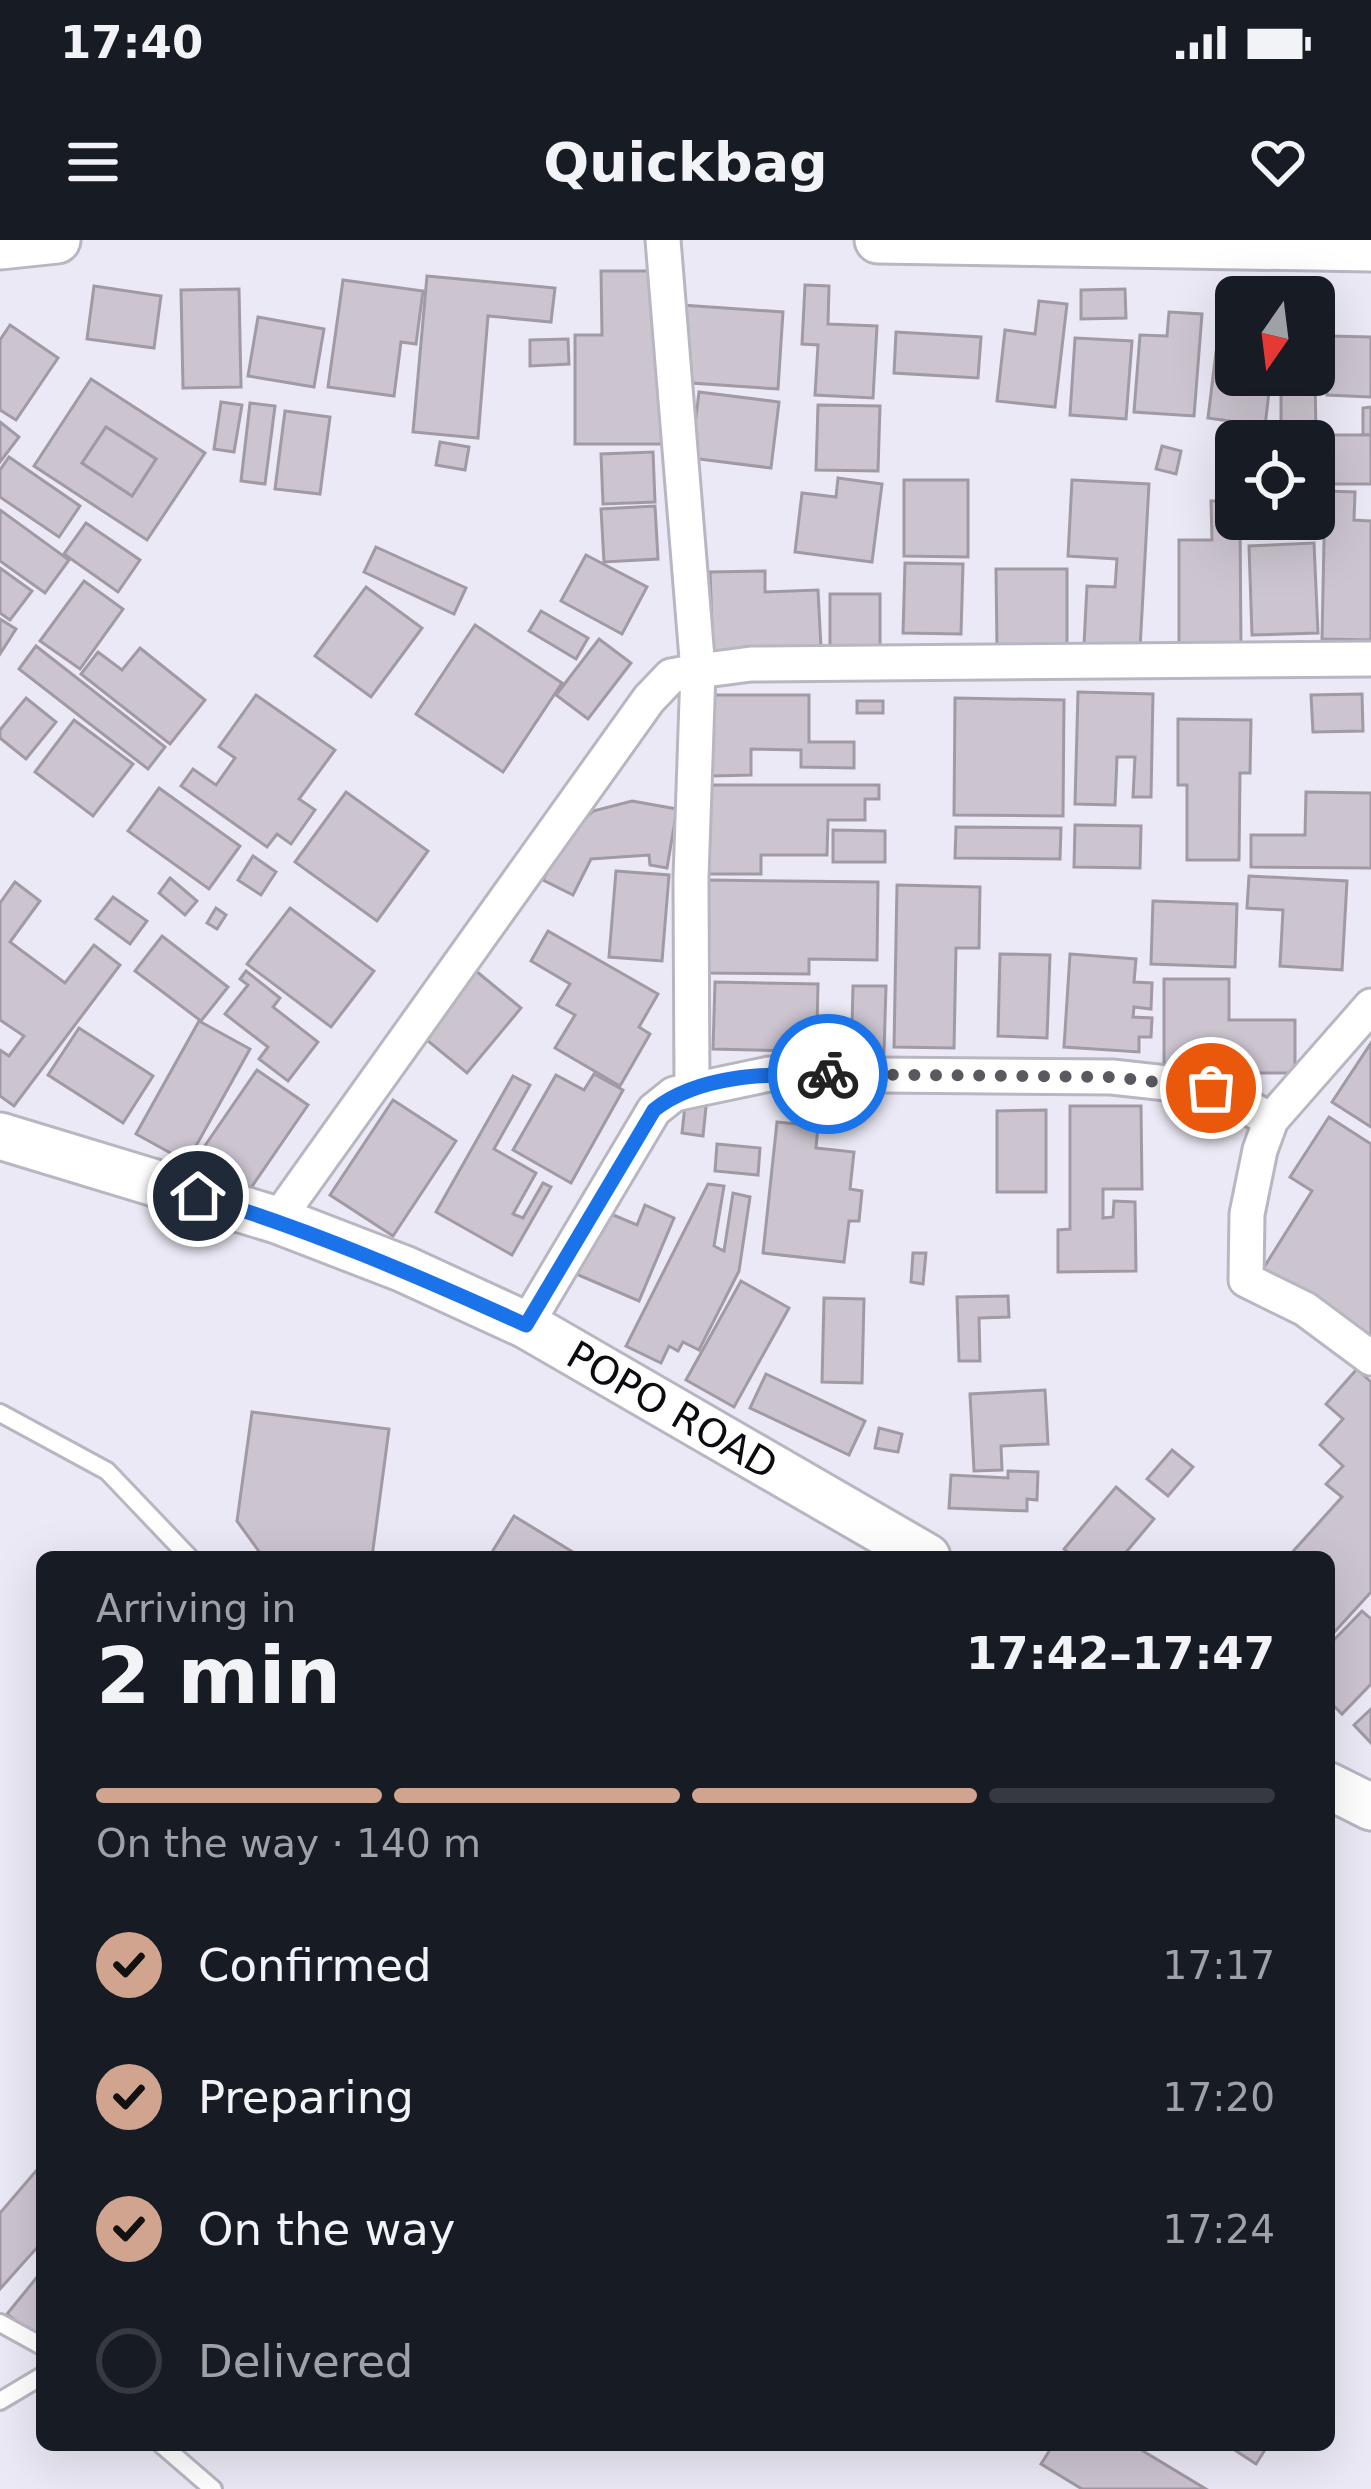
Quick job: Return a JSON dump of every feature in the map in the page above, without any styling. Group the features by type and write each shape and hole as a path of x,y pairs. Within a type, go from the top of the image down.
{"main road":[{"path":"0,246 57,240"},
{"path":"878,240 1371,248"},
{"name":"POPO ROAD","path":"0,1136 277,1220 404,1269 526,1325 917,1551"},
{"path":"1335,1789 1371,1807"}],"street":[{"path":"663,240 698,671 691,878 692,1089"},
{"path":"277,1220 649,698 671,676 752,664 1371,659"},
{"path":"1371,1006 1271,1120 1247,1214 1246,1280 1305,1309 1371,1358"},
{"path":"526,1325 654,1110 674,1094 692,1089 769,1074 1112,1077 1211,1088 1271,1120"}],"lane":[{"path":"0,1413 107,1471 183,1551"},
{"path":"0,2324 36,2343"},
{"path":"0,2401 36,2380"},
{"path":"170,2451 213,2489"}],"building":[{"path":"601,271 663,271 663,444 575,444 575,335 602,335"},
{"path":"427,276 555,288 551,322 488,316 478,438 413,432"},
{"path":"343,280 423,291 416,344 401,342 394,396 328,387"},
{"path":"805,285 829,286 828,324 877,326 873,398 815,395 818,345 802,344"},
{"path":"94,286 161,296 154,348 87,339"},
{"path":"239,289 241,387 183,388 181,290"},
{"path":"1125,289 1126,318 1081,319 1081,290"},
{"path":"1039,301 1067,304 1055,407 997,401 1005,330 1035,334"},
{"path":"682,305 783,312 778,389 677,382"},
{"path":"1169,312 1202,314 1194,416 1134,412 1140,335 1167,336"},
{"path":"258,317 324,329 314,387 248,376"},
{"path":"10,325 58,358 16,420 0,410 0,340"},
{"path":"896,332 981,337 978,378 894,373"},
{"path":"1335,336 1371,337 1371,397 1335,395"},
{"path":"1075,338 1132,341 1126,419 1070,415"},
{"path":"568,339 569,364 530,366 530,340"},
{"path":"1215,360 1215,396 1269,396 1266,420 1208,418"},
{"path":"91,379 205,453 147,540 34,466","holes":["106,427 156,459 132,496 82,463"]},
{"path":"699,392 779,402 771,468 691,458"},
{"path":"1281,396 1315,396 1316,420 1281,420"},
{"path":"221,402 242,405 234,452 214,449"},
{"path":"250,403 275,406 265,484 241,481"},
{"path":"818,405 880,406 878,471 816,470"},
{"path":"1371,407 1371,435 1363,435 1363,408"},
{"path":"285,411 330,417 320,494 275,489"},
{"path":"0,422 19,437 0,462"},
{"path":"106,427 156,459 132,496 82,463"},
{"path":"1335,435 1371,435 1371,484 1335,484"},
{"path":"440,442 469,447 465,470 436,465"},
{"path":"1162,446 1181,451 1176,474 1156,469"},
{"path":"653,452 655,502 603,504 601,454"},
{"path":"9,457 80,506 59,537 0,497 0,470"},
{"path":"838,478 882,484 872,562 795,552 802,493 836,497"},
{"path":"904,480 968,480 968,557 904,556"},
{"path":"1072,480 1149,484 1140,649 1084,645 1087,586 1115,587 1117,559 1068,556"},
{"path":"1335,491 1355,492 1354,520 1371,521 1371,640 1322,639 1324,540 1335,540"},
{"path":"1211,501 1215,501 1215,540 1240,540 1241,650 1179,650 1179,540 1212,540"},
{"path":"655,506 658,559 604,562 601,509"},
{"path":"0,510 69,560 45,593 0,561"},
{"path":"86,523 140,560 118,592 64,554"},
{"path":"1314,543 1318,633 1252,635 1249,546"},
{"path":"376,547 466,588 454,614 364,572"},
{"path":"586,555 647,587 622,634 561,601"},
{"path":"905,563 963,564 961,634 903,633"},
{"path":"0,568 32,591 10,620 0,613"},
{"path":"996,569 1067,569 1067,648 997,649"},
{"path":"765,571 765,592 818,590 821,648 713,652 710,572"},
{"path":"84,581 123,609 80,669 40,641"},
{"path":"366,587 422,628 371,697 315,656"},
{"path":"830,594 880,594 880,649 830,649"},
{"path":"541,611 588,638 576,659 529,631"},
{"path":"0,619 16,629 0,654"},
{"path":"475,625 562,683 503,772 416,714"},
{"path":"599,639 631,663 588,719 556,695"},
{"path":"36,646 165,747 148,769 19,669"},
{"path":"140,648 205,700 170,744 81,674 98,652 122,670"},
{"path":"1078,692 1153,694 1151,797 1133,797 1135,757 1117,757 1115,805 1075,804"},
{"path":"1362,694 1363,731 1313,732 1311,695"},
{"path":"256,695 335,750 299,799 315,810 291,844 277,834 267,847 181,786 193,769 216,785 235,758 219,747"},
{"path":"713,695 809,695 809,742 854,742 854,768 801,767 801,750 751,749 751,775 712,776"},
{"path":"26,698 56,722 26,759 0,738 0,730"},
{"path":"955,698 1064,700 1063,816 954,815"},
{"path":"857,701 883,701 883,713 857,713"},
{"path":"1178,719 1251,720 1250,773 1240,773 1239,860 1187,860 1187,785 1178,785"},
{"path":"74,720 133,764 93,816 35,772"},
{"path":"708,785 879,785 879,799 865,799 865,820 828,820 827,855 761,855 761,874 708,874"},
{"path":"159,788 240,846 209,889 128,831"},
{"path":"346,792 428,851 377,921 295,862"},
{"path":"1306,792 1371,793 1371,868 1251,867 1251,835 1305,835"},
{"path":"632,801 677,809 667,868 650,865 649,855 591,859 573,895 543,880 563,840 593,811"},
{"path":"1075,825 1141,826 1140,868 1074,867"},
{"path":"956,827 1061,828 1060,859 955,858"},
{"path":"833,830 885,831 885,862 833,862"},
{"path":"253,856 276,872 261,895 238,880"},
{"path":"616,871 669,875 662,961 609,957"},
{"path":"1249,876 1347,881 1342,970 1280,966 1283,910 1247,908"},
{"path":"170,878 197,901 185,915 159,893"},
{"path":"707,880 878,882 877,960 809,959 809,974 706,973"},
{"path":"15,882 40,901 10,942 65,983 94,945 120,965 14,1106 0,1096 0,1050 9,1056 24,1036 0,1020 0,903"},
{"path":"897,885 980,887 979,948 956,948 954,1048 894,1047"},
{"path":"113,897 147,921 130,944 96,919"},
{"path":"1153,901 1237,904 1235,967 1151,964"},
{"path":"216,908 226,915 217,929 207,923"},
{"path":"290,908 374,971 331,1027 247,964"},
{"path":"548,931 658,994 639,1027 650,1034 620,1086 555,1048 575,1015 557,1005 570,984 531,961"},
{"path":"162,936 228,987 201,1021 135,971"},
{"path":"1000,954 1050,955 1047,1038 998,1036"},
{"path":"1070,954 1136,959 1134,982 1152,983 1151,1009 1134,1007 1133,1017 1152,1018 1151,1037 1139,1037 1139,1052 1064,1047"},
{"path":"246,971 280,998 273,1007 318,1042 288,1081 259,1059 268,1047 225,1014 248,985 240,979"},
{"path":"476,971 521,1008 467,1073 422,1036"},
{"path":"1164,979 1229,979 1229,1020 1295,1020 1295,1073 1230,1073 1231,1046 1220,1046 1220,1067 1164,1067"},
{"path":"715,982 818,984 817,1027 852,1028 853,986 886,986 884,1053 713,1049"},
{"path":"199,1021 250,1049 187,1162 136,1134"},
{"path":"79,1028 153,1076 123,1123 48,1075"},
{"path":"1371,1043 1371,1127 1332,1102"},
{"path":"257,1070 308,1105 244,1198 193,1163"},
{"path":"594,1074 623,1090 571,1183 513,1150 556,1075 584,1090"},
{"path":"513,1076 530,1085 494,1149 536,1173 513,1214 523,1218 543,1183 551,1187 512,1255 436,1212"},
{"path":"686,1096 707,1097 703,1136 682,1133"},
{"path":"393,1100 456,1141 393,1236 330,1195"},
{"path":"1070,1106 1141,1106 1142,1189 1103,1189 1103,1218 1113,1217 1114,1201 1135,1202 1136,1271 1058,1272 1058,1230 1070,1229"},
{"path":"1046,1110 1046,1192 997,1192 997,1111"},
{"path":"1329,1117 1371,1144 1371,1342 1261,1272 1312,1191 1290,1177"},
{"path":"777,1122 818,1126 816,1148 854,1152 850,1189 862,1191 859,1221 849,1221 844,1262 763,1253"},
{"path":"717,1144 760,1148 758,1175 715,1171"},
{"path":"708,1184 724,1186 714,1246 724,1251 733,1193 750,1197 739,1271 699,1350 683,1342 678,1351 669,1346 661,1363 626,1346"},
{"path":"645,1205 674,1218 639,1301 576,1274 604,1211 637,1225"},
{"path":"913,1253 926,1253 923,1284 911,1282"},
{"path":"741,1281 789,1308 734,1407 686,1380"},
{"path":"1008,1296 1009,1317 979,1318 980,1361 959,1361 957,1297"},
{"path":"824,1298 864,1299 862,1383 822,1382"},
{"path":"1357,1369 1371,1382 1371,1592 1335,1631 1335,1551 1293,1551 1342,1497 1326,1484 1343,1466 1320,1445 1343,1419 1326,1404"},
{"path":"766,1374 865,1421 849,1455 750,1408"},
{"path":"1045,1390 1048,1444 1001,1446 1002,1470 974,1471 970,1394"},
{"path":"252,1412 389,1429 373,1551 259,1551 237,1521"},
{"path":"879,1428 902,1434 898,1452 875,1448"},
{"path":"1172,1450 1193,1467 1168,1496 1147,1479"},
{"path":"1008,1471 1038,1472 1037,1500 1027,1499 1027,1511 949,1508 951,1475 1008,1478"},
{"path":"1116,1487 1154,1519 1127,1551 1064,1549"},
{"path":"514,1516 571,1551 493,1551"},
{"path":"1362,1611 1371,1619 1371,1684 1342,1714 1335,1707 1335,1639"},
{"path":"1371,1709 1371,1743 1354,1725"},
{"path":"36,2171 36,2249 0,2289 0,2213"},
{"path":"36,2278 35,2336 7,2314"},
{"path":"1049,2451 1143,2451 1206,2489 1082,2489 1041,2464"},
{"path":"1236,2451 1264,2451 1256,2464"}],"way so far":[{"path":"828,1074 1112,1077 1211,1088"}],"route":[{"path":"198,1196 277,1220 404,1269 526,1325 654,1110 674,1094 692,1089 769,1074 828,1074"}]}
